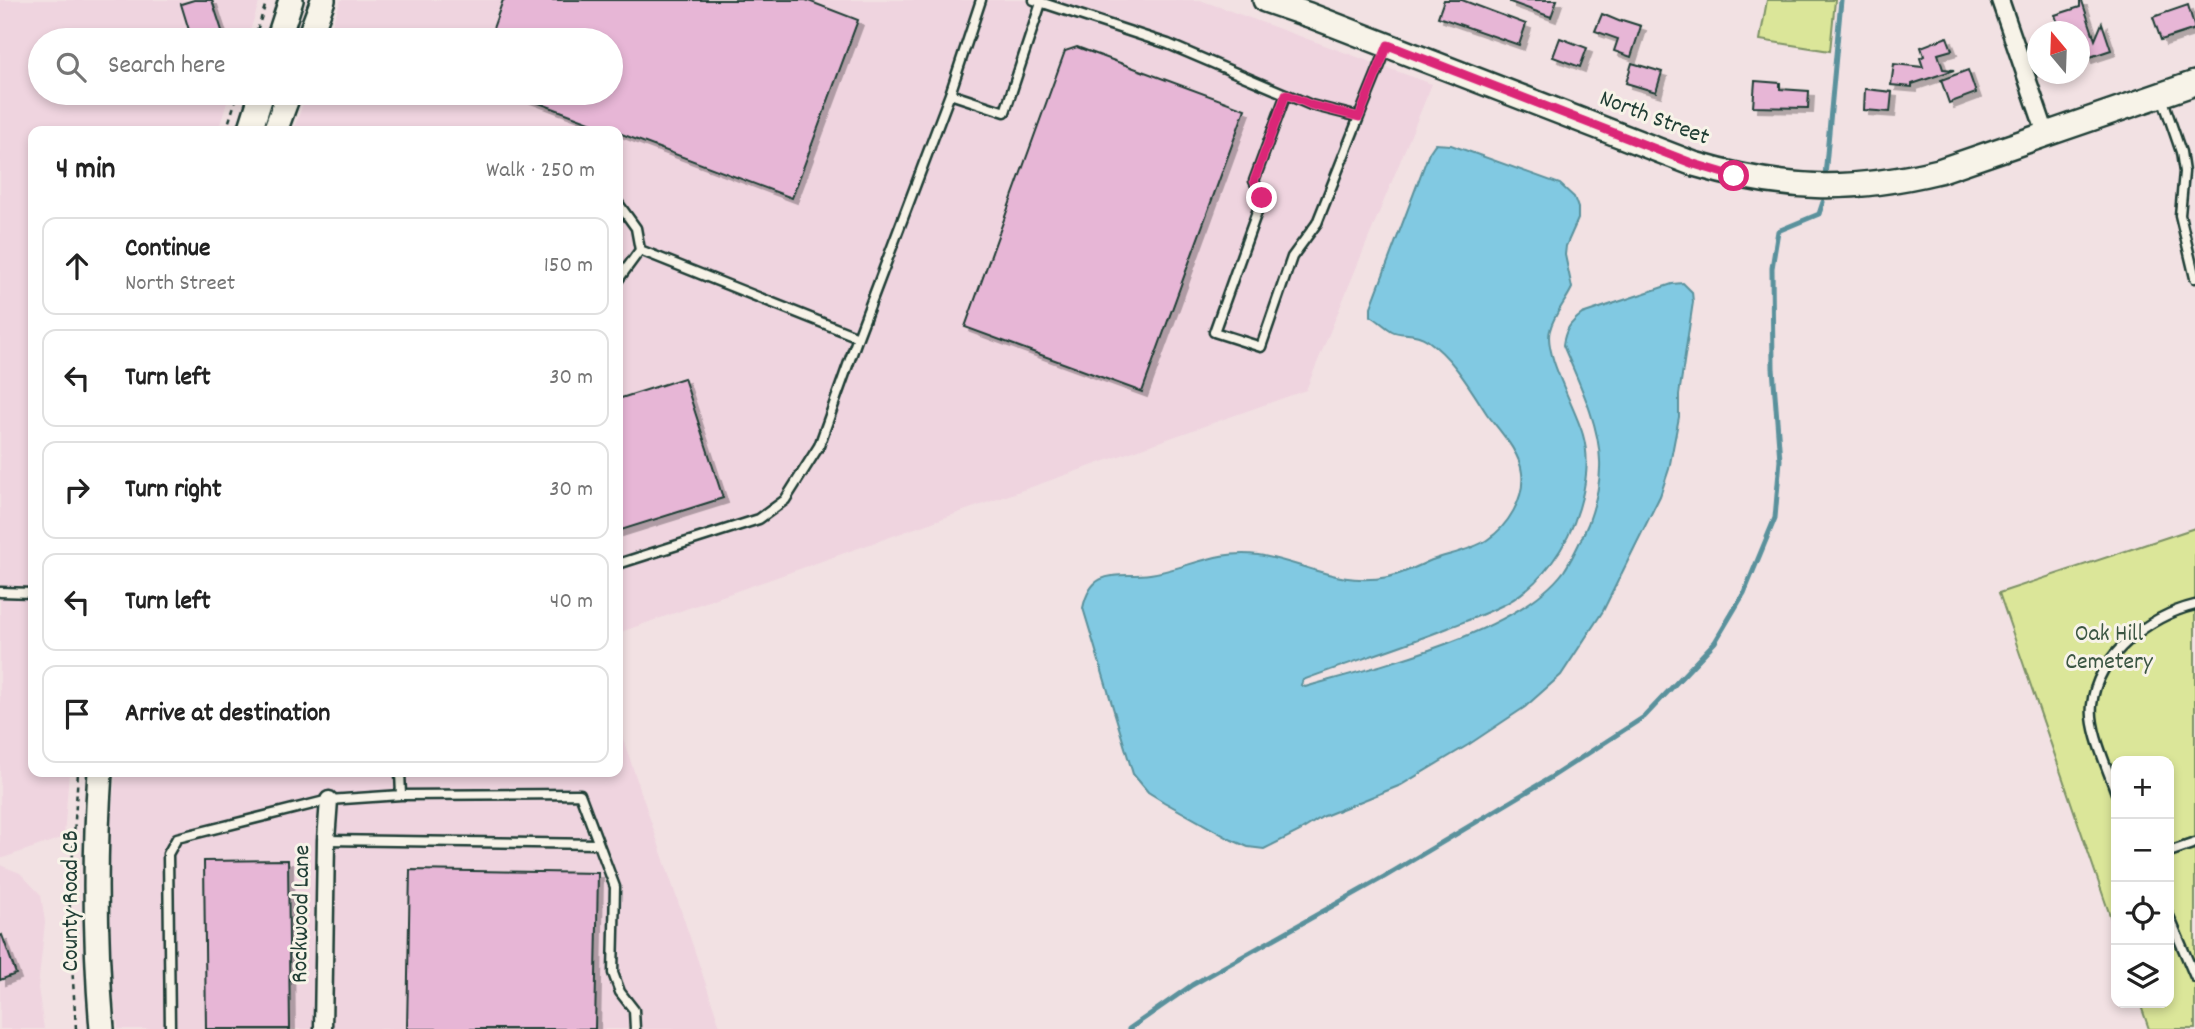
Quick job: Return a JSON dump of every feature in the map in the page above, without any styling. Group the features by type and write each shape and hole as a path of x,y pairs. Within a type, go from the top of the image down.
{"street":[{"path":"282,28 291,0"},
{"path":"312,28 323,0"},
{"name":"North Street","path":"1265,0 1694,164 1734,176 1779,184 1816,187 1898,181 1939,171 2195,83"},
{"path":"2000,0 2046,134"},
{"path":"252,126 258,105"},
{"path":"277,126 285,105"},
{"name":"County Road CB","path":"100,777 96,916 102,1029"},
{"name":"Rockwood Lane","path":"323,1029 329,800"}],"lane":[{"path":"623,562 759,519 785,500 819,446 950,94 981,0"},
{"path":"950,94 1005,112 1037,2 1168,44 1311,105 1359,117"},
{"path":"1286,94 1254,181 1262,198 1214,332 1261,347 1292,257 1317,223 1388,45"},
{"path":"2161,94 2181,152 2184,172 2180,215 2195,278"},
{"path":"623,209 636,228 640,250 623,273"},
{"path":"640,250 858,337"},
{"path":"0,592 28,593"},
{"path":"2111,777 2094,724 2091,706 2096,688 2111,661 2137,633 2160,618 2195,605"},
{"path":"400,777 401,795"},
{"path":"170,1029 168,854 177,838 329,800 401,795 580,794 615,887 613,973 620,992 634,1010 635,1029"},
{"path":"326,840 597,844"},
{"path":"2174,850 2195,843"},
{"path":"2174,928 2195,977"}],"path":[{"path":"258,28 267,0"},
{"path":"228,126 234,105"},
{"path":"76,1029 69,916 78,777"}],"shaded area":[{"path":"0,0 260,0 251,28 28,28 28,105 226,105 220,126 28,126 28,777 69,777 64,837 0,859"},
{"path":"341,0 1200,0 1432,84 1306,390 623,631 623,126 295,126 303,105 623,105 623,28 330,28"},
{"path":"623,739 721,1029 118,1029 111,969 110,826 115,777 623,777"},
{"path":"0,865 20,873 41,895 45,922 38,988 44,1029 0,1029"}],"green space":[{"path":"1767,0 1835,0 1830,51 1760,40"},
{"name":"Oak Hill Cemetery","path":"2195,528 2195,1029 2149,1029 2142,1008 2174,1008 2174,756 2111,756 2111,918 1999,593"}],"water":[{"path":"1435,144 1451,145 1560,184 1574,197 1578,219 1566,246 1565,255 1572,288 1554,319 1549,340 1585,444 1586,472 1581,499 1561,549 1542,574 1520,595 1478,616 1412,642 1303,680 1301,685 1305,687 1407,657 1481,629 1543,593 1564,571 1588,524 1597,493 1600,469 1599,446 1592,417 1563,345 1567,331 1582,314 1672,284 1683,283 1692,292 1693,302 1679,395 1679,417 1669,469 1660,496 1603,611 1561,675 1525,707 1401,785 1322,817 1264,849 1248,847 1148,792 1133,774 1083,608 1093,586 1108,577 1164,572 1229,555 1275,558 1353,579 1388,577 1481,543 1502,527 1518,501 1522,482 1520,465 1508,442 1460,374 1436,347 1422,337 1392,331 1371,316 1371,307 1429,153"}],"building":[{"path":"194,0 212,0 221,28 188,28 181,4"},
{"path":"503,0 806,0 858,20 792,198 623,135 623,126 600,126 544,105 623,105 623,28 493,28"},
{"path":"1444,0 1462,0 1526,24 1519,45 1438,17"},
{"path":"1510,0 1557,0 1551,17"},
{"path":"2082,1 2089,21 2057,21 2055,15 2080,7"},
{"path":"2188,5 2195,29 2161,40 2153,17"},
{"path":"1602,14 1641,26 1631,57 1614,51 1618,39 1595,31"},
{"path":"2102,23 2111,50 2090,57 2090,25 2095,40"},
{"path":"1947,37 1952,50 1938,54 1943,69 1954,70 1912,84 1912,87 1891,85 1894,64 1923,67 1921,47"},
{"path":"1560,38 1587,48 1580,67 1553,57"},
{"path":"1077,47 1245,109 1142,392 965,327 1065,51"},
{"path":"1632,63 1662,72 1656,92 1626,83"},
{"path":"1968,70 1976,93 1949,103 1941,80"},
{"path":"1755,81 1780,83 1780,89 1809,91 1808,108 1753,107"},
{"path":"1865,89 1892,92 1890,112 1864,110"},
{"path":"684,378 723,498 623,529 623,397"},
{"path":"288,860 290,1029 206,1029 204,861"},
{"path":"410,870 598,873 595,1029 407,1029"},
{"path":"2,935 16,974 0,980 0,936"}],"waterway":[{"path":"1825,176 1841,0"},
{"path":"1129,1029 1192,985 1384,877 1550,778 1644,717 1715,642 1744,593 1775,518 1780,460 1773,368 1772,268 1778,231 1819,214 1823,202"}],"route":[{"path":"1262,198 1254,181 1286,94 1311,105 1359,117 1388,45 1694,164 1734,176"}]}
